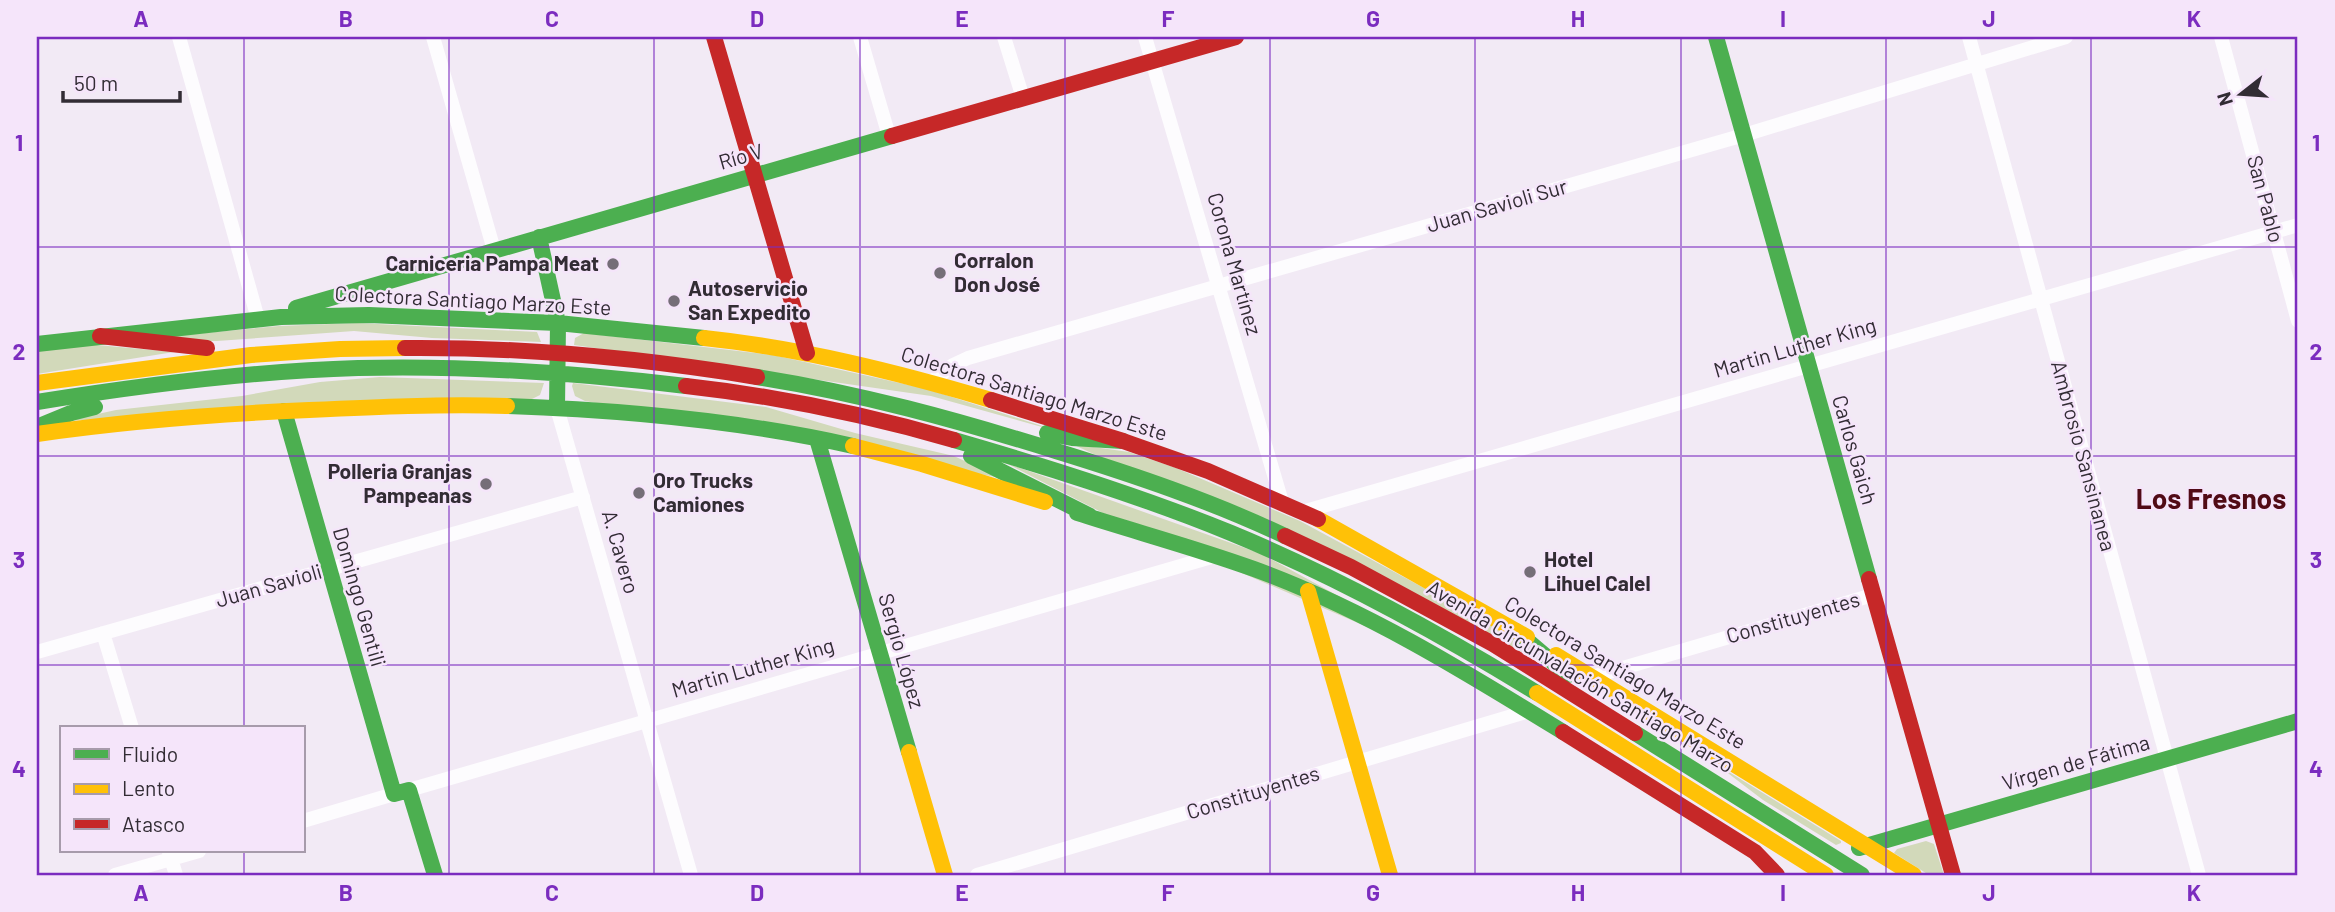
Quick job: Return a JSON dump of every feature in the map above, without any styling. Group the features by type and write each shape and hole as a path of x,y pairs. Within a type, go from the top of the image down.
{"main road":[{"path":"714,37 807,353"},
{"name":"Río V","path":"258,319 1236,37"},
{"name":"Carlos Gaich","path":"1716,37 1954,875"},
{"name":"A. Cavero","path":"540,237 558,323 557,408"},
{"name":"Colectora Santiago Marzo Este","path":"37,344 258,319 369,315 558,323 725,340 807,353 931,382 1123,441 1197,467 1302,512 1359,541 1516,631 1914,875"},
{"path":"100,337 203,348 346,338 466,349"},
{"name":"Avenida Circunvalación Santiago Marzo","path":"37,383 164,365 283,353 366,348 466,349 612,358 715,370 810,385 964,421 1113,467 1208,502 1393,589 1493,644 1862,875"},
{"name":"Avenida Circunvalación Santiago Marzo","path":"37,402 179,382 315,370 438,367 556,372 658,381 783,399 946,436 1080,477 1204,521 1365,595 1472,654 1814,873"},
{"path":"37,427 82,410 131,401 251,388 315,370"},
{"path":"783,399 842,423 972,456 1090,516"},
{"path":"886,401 940,404 1057,436 1123,441"},
{"path":"37,435 154,419 284,411 436,405 557,408 662,415 817,439 934,467 1254,569 1358,614 1433,653 1755,852 1776,875"},
{"name":"Domingo Gentili","path":"284,411 329,569 401,792 435,875"},
{"name":"Sergio López","path":"817,439 945,875"},
{"path":"1308,592 1390,875"},
{"path":"1516,631 1564,672 1696,756 1762,813"},
{"name":"Vírgen de Fátima","path":"1814,873 1835,858 1866,845 2298,721"}],"street":[{"path":"179,37 258,319"},
{"path":"433,37 495,250"},
{"path":"860,37 889,136"},
{"path":"1004,37 1023,98"},
{"name":"Corona Martínez","path":"1146,37 1282,502"},
{"name":"Ambrosio Sansinanea","path":"1969,37 2199,875"},
{"name":"Juan Savioli Sur","path":"931,382 953,365 968,358 1744,135 2066,37"},
{"name":"San Pablo","path":"2221,37 2298,321"},
{"name":"Martin Luther King","path":"1302,512 2298,225"},
{"name":"A. Cavero","path":"557,408 691,875"},
{"name":"Juan Savioli","path":"37,652 583,497"},
{"name":"Martin Luther King","path":"304,821 1215,556"},
{"name":"Constituyentes","path":"1592,677 1873,594"},
{"path":"103,634 131,726"},
{"name":"Constituyentes","path":"977,875 1529,711"},
{"path":"115,875 170,855 192,852"},
{"path":"170,855 176,875"}],"green space":[{"path":"358,323 537,332 541,342 432,338 354,331 217,341 172,336 279,326"},
{"path":"584,333 773,355 927,389 1067,434 931,396 574,345 575,338"},
{"path":"86,344 174,352 37,374 37,351"},
{"path":"380,377 544,383 540,395 532,399 66,421 116,410 242,396 320,382"},
{"path":"573,383 766,407 855,433 954,456 1001,478 585,401 575,396"},
{"path":"1072,444 1129,452 1176,468 1300,521 1500,629 1548,664"},
{"path":"1006,463 1262,554 1497,683 1103,513"},
{"path":"1716,764 1841,843 1836,845 1763,800"},
{"path":"1926,841 1934,844 1944,875 1929,875 1894,853 1897,849"}],"traffic: fast":[{"path":"1716,37 1869,579"},
{"path":"296,308 892,136"},
{"path":"539,237 558,323 557,408"},
{"path":"37,344 281,317 369,315 558,323 704,338"},
{"path":"37,402 197,380 358,368 522,371 686,386"},
{"path":"757,377 870,399 1019,440 1172,489 1285,536"},
{"path":"507,406 681,418 767,429 853,446"},
{"path":"37,427 71,413 95,407"},
{"path":"284,411 394,794 409,790 435,875"},
{"path":"1047,433 1072,438 1123,441"},
{"path":"817,439 909,752"},
{"path":"954,440 1129,494 1271,550 1387,607 1537,693"},
{"path":"971,456 1090,516"},
{"path":"1077,513 1232,561 1335,603 1451,664 1563,732"},
{"path":"1516,631 1568,675"},
{"path":"1859,848 2298,721"},
{"path":"1635,733 1862,875"}],"traffic: slow":[{"path":"704,338 849,362 991,400"},
{"path":"37,383 251,355 405,348"},
{"path":"37,434 241,414 408,406 507,406"},
{"path":"853,446 1045,502"},
{"path":"1318,519 1527,637"},
{"path":"1308,591 1390,875"},
{"path":"1556,655 1914,875"},
{"path":"1537,693 1826,875"},
{"path":"909,752 945,875"}],"traffic: jam":[{"path":"714,37 807,353"},
{"path":"892,136 1236,37"},
{"path":"100,336 207,348"},
{"path":"405,348 493,349 581,355 670,364 757,377"},
{"path":"686,386 821,407 954,440"},
{"path":"991,400 1208,471 1318,519"},
{"path":"1285,536 1351,567 1493,644 1635,733"},
{"path":"1869,579 1953,875"},
{"path":"1563,732 1755,852 1777,875"}],"place":[{"name":"Carniceria Pampa Meat","path":"613,264"},
{"name":"Corralon Don José","path":"940,273"},
{"name":"Autoservicio San Expedito","path":"674,301"},
{"name":"Polleria Granjas Pampeanas","path":"486,484"},
{"name":"Oro Trucks Camiones","path":"639,493"},
{"name":"Hotel Lihuel Calel","path":"1530,572"}],"district":[{"name":"Los Fresnos","path":"2211,499"}]}
